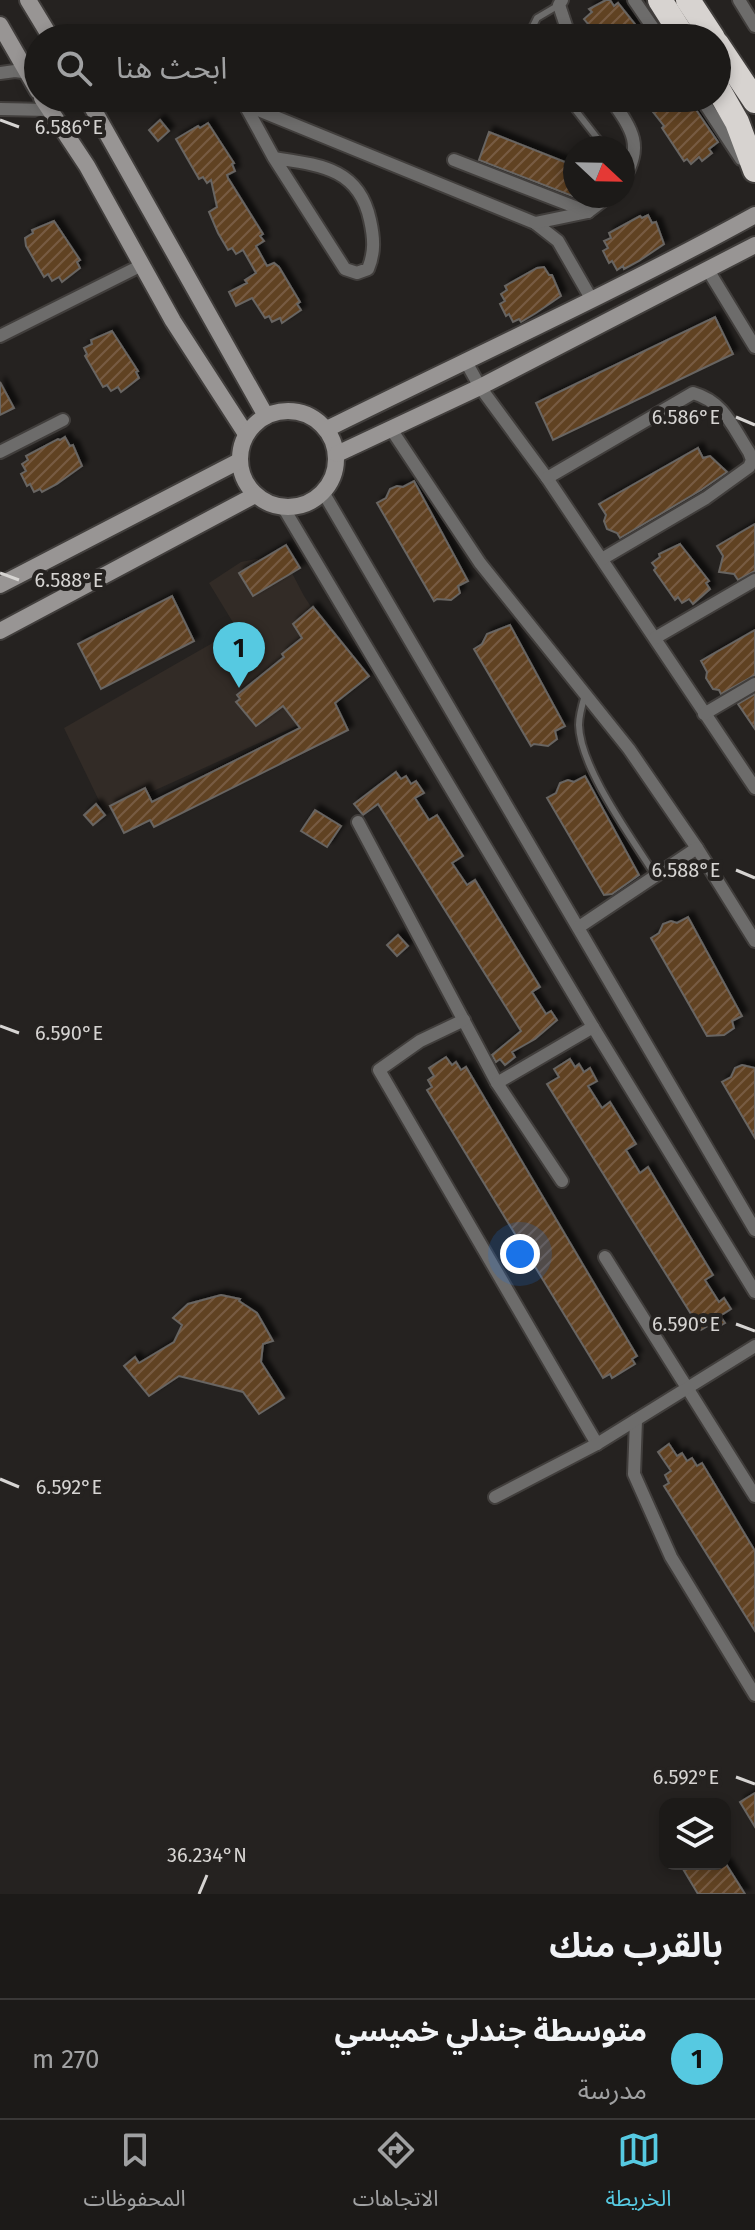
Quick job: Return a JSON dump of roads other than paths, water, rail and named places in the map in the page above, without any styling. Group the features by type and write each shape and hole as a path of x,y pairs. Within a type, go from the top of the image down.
{"highway":[{"path":"660,0 675,24"},
{"path":"688,0 704,24"},
{"path":"731,65 755,101"},
{"path":"731,112 755,170"}],"street":[{"path":"28,0 43,24"},
{"path":"634,0 650,24"},
{"path":"739,0 755,26"},
{"path":"561,2 566,24"},
{"path":"0,25 24,60"},
{"path":"0,73 24,73"},
{"path":"0,109 24,106"},
{"path":"50,112 87,166 173,321 246,434"},
{"path":"95,112 266,416"},
{"path":"249,112 274,158 345,269 357,273 368,269 374,239 369,213 356,185 334,170 274,158"},
{"path":"262,112 535,223 558,241 592,300"},
{"path":"620,112 633,136"},
{"path":"710,112 755,181"},
{"path":"454,160 588,212"},
{"path":"535,223 588,212 593,208"},
{"path":"327,429 592,300 755,215"},
{"path":"337,454 480,387 755,245"},
{"path":"0,336 142,265"},
{"path":"708,270 755,347"},
{"path":"465,360 480,387 547,478 755,788"},
{"path":"547,478 693,393 712,399 720,407 749,452 752,460 749,467 706,498 602,559"},
{"path":"293,410 306,413 327,429 337,454 336,468 323,492 297,507 268,503 255,495 247,485 239,461 246,434 255,423 280,411 293,410"},
{"path":"0,452 63,420"},
{"path":"391,429 480,563 629,749 697,848 755,941"},
{"path":"0,585 239,461"},
{"path":"323,492 755,1230"},
{"path":"0,631 255,495"},
{"path":"283,507 755,1292"},
{"path":"655,638 755,580"},
{"path":"704,714 755,684"},
{"path":"358,822 497,1083 562,1181"},
{"path":"579,927 697,848"},
{"path":"464,1020 420,1041 379,1070 597,1444"},
{"path":"497,1083 593,1027"},
{"path":"605,1257 755,1496"},
{"path":"495,1497 597,1444 755,1346"},
{"path":"636,1420 634,1474 671,1557 755,1695"}],"lane":[{"path":"534,24 537,18 561,2"},
{"path":"577,112 596,136"},
{"path":"585,695 578,723 580,738 600,788 656,876"}],"place":[{"name":"متوسطة جندلي خميسي","path":"239,688"}]}
